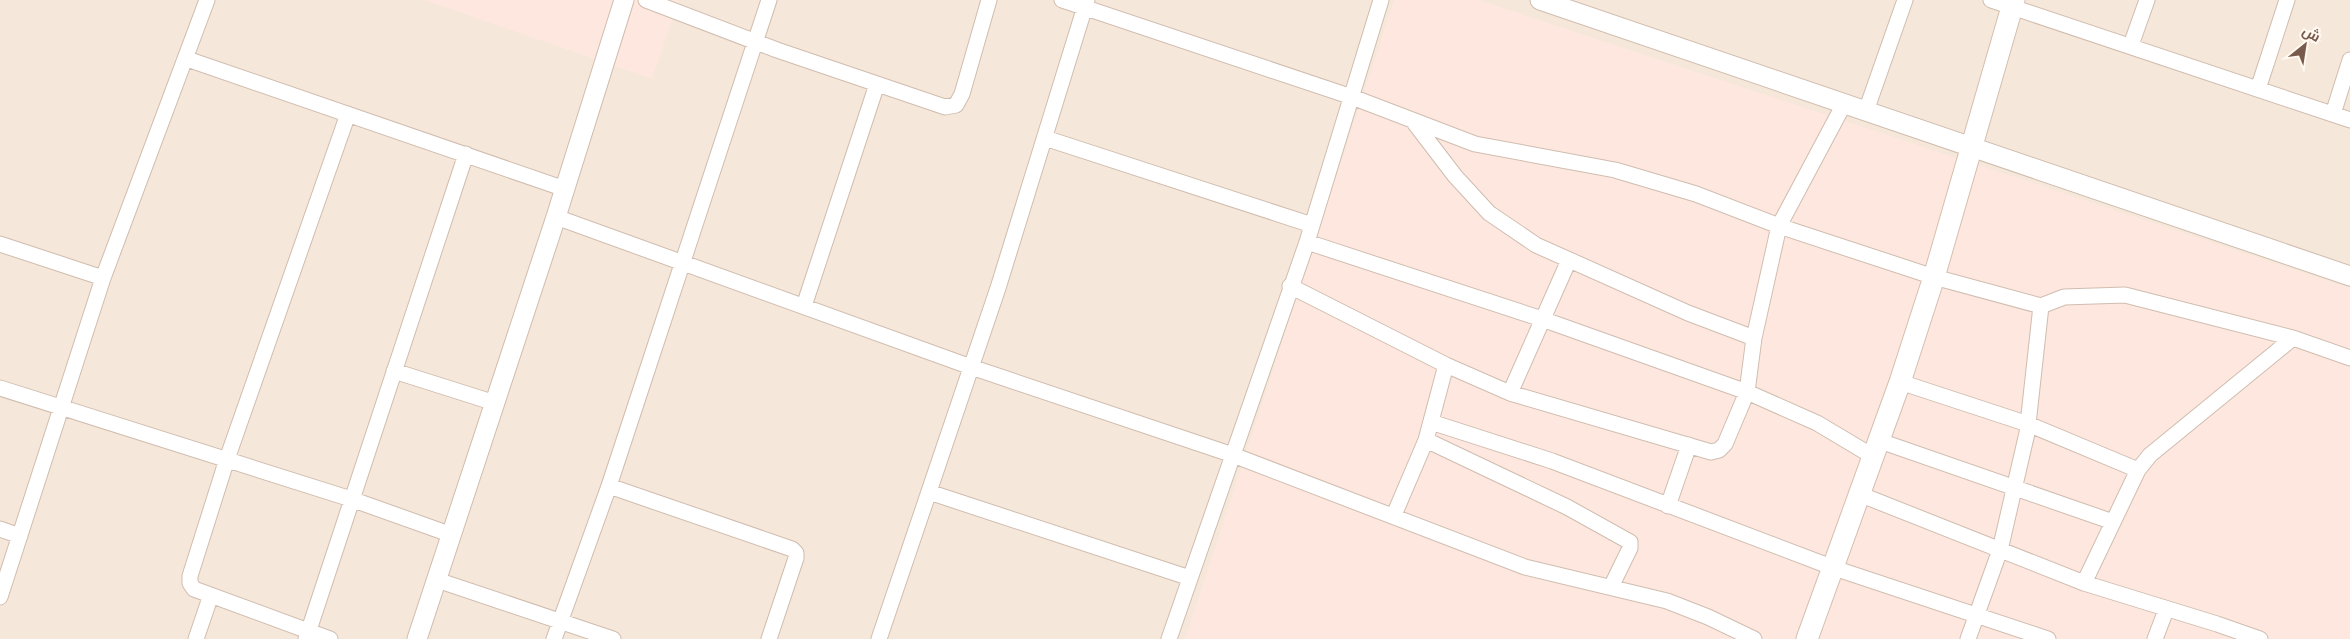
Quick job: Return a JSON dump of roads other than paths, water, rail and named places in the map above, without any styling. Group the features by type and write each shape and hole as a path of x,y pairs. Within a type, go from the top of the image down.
{"main road":[{"path":"1807,639 1900,382 1934,277 2013,3"}],"street":[{"path":"0,597 103,278 207,0"},
{"path":"417,639 565,189 624,0"},
{"path":"646,0 755,41 945,107 956,105 962,94 989,0"},
{"path":"554,639 609,486 769,0"},
{"path":"1062,0 1085,4 1352,97 1484,146 1615,170 1696,194 1779,226 1934,277 2041,306 2064,297 2126,295 2293,338 2350,358"},
{"path":"1169,639 1312,225 1381,0"},
{"path":"1540,0 2350,276"},
{"path":"1866,112 1905,0"},
{"path":"1991,0 2013,3 2350,120"},
{"path":"2131,45 2147,0"},
{"path":"2258,89 2287,0"},
{"path":"879,639 1045,138 1085,4"},
{"path":"186,59 565,189"},
{"path":"2334,114 2350,60"},
{"path":"804,306 877,84"},
{"path":"1290,286 1446,365 1510,393 1711,452 1719,450 1725,444 1747,392 1754,338 1779,226 1844,104"},
{"path":"330,639 307,635 194,589 190,583 190,576 227,459 348,114"},
{"path":"1413,120 1455,176 1489,213 1536,245 1688,313 1754,338"},
{"path":"1045,138 1312,225"},
{"path":"307,635 466,154"},
{"path":"556,216 971,366 1233,455 1394,515 1525,567 1667,601 1708,617 1754,639"},
{"path":"1306,242 1542,319 1747,392 1877,449 2014,488 2113,522"},
{"path":"0,244 103,278"},
{"path":"1510,393 1570,260"},
{"path":"1968,639 1978,616 2000,550 2014,488 2028,424 2041,306"},
{"path":"2084,583 2138,470 2150,455 2293,338"},
{"path":"1394,515 1426,440 1446,365"},
{"path":"394,371 495,403"},
{"path":"1900,382 2028,424 2138,470"},
{"path":"0,388 351,499 452,535"},
{"path":"1431,422 1552,461 1834,568 2048,639"},
{"path":"1426,440 1567,507 1630,542 1630,548 1610,587"},
{"path":"1668,506 1689,445"},
{"path":"609,486 792,549 796,553 796,558 769,639"},
{"path":"929,492 1190,578"},
{"path":"1859,494 2084,583 2260,639"},
{"path":"0,529 20,536"},
{"path":"437,580 560,623 613,639"},
{"path":"196,639 211,595"},
{"path":"2155,639 2166,610"}]}
